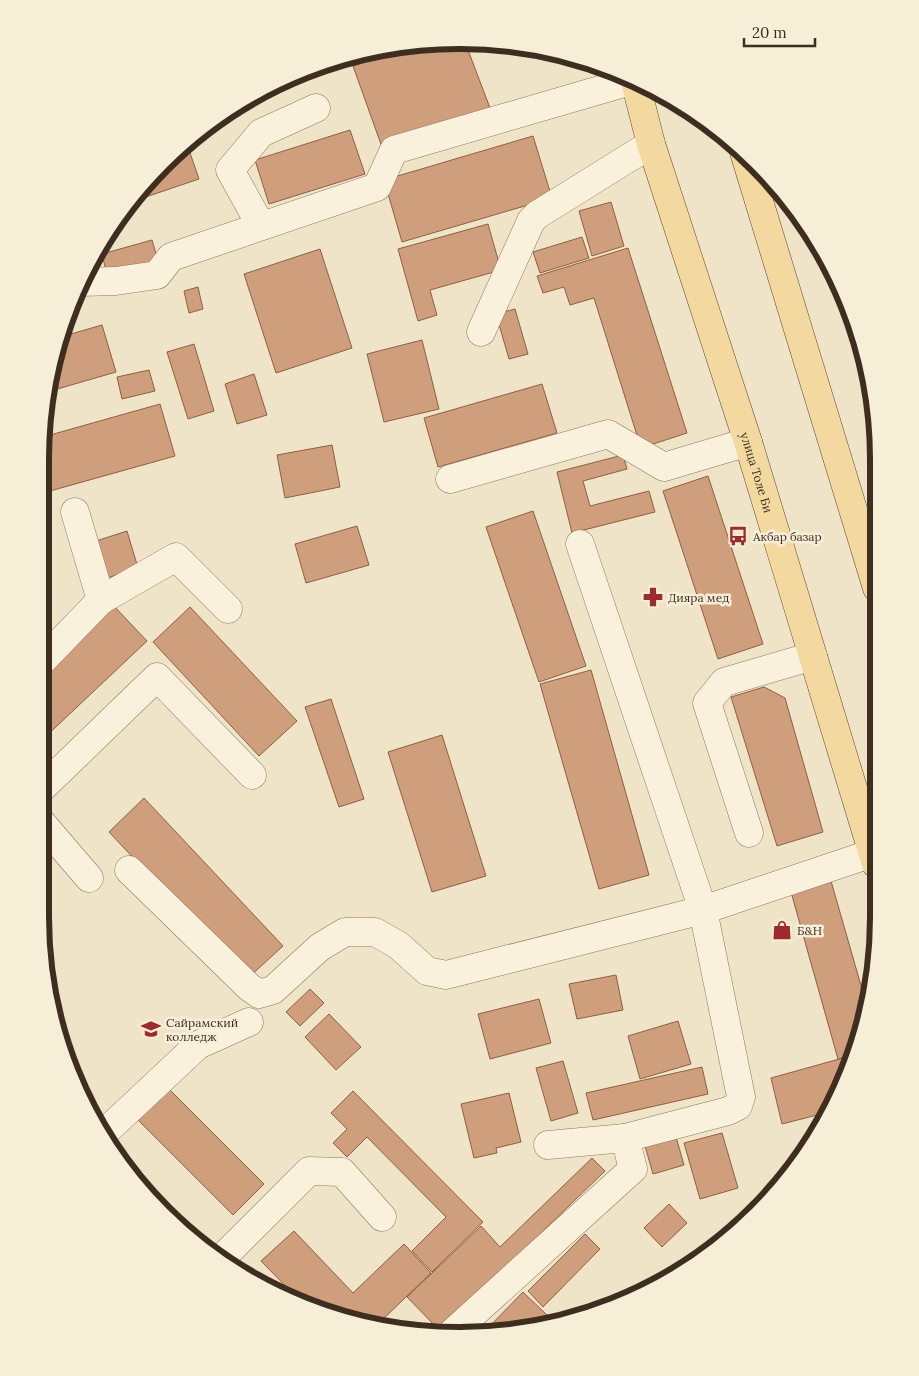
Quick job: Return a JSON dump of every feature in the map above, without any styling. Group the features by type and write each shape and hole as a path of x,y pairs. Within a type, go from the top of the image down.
{"main road":[{"name":"улица Толе Би","path":"637,89 651,144 748,442 870,845"},
{"path":"749,168 870,565"}],"lane":[{"path":"89,282 116,281 157,274 170,257 377,187 394,150 625,84"},
{"path":"261,226 230,170 261,133 316,108"},
{"path":"481,332 531,221 537,215 651,144"},
{"path":"450,480 608,434 664,467 748,442"},
{"path":"75,512 101,600"},
{"path":"548,1145 625,1138 728,1111 738,1106 741,1097 703,910 580,544"},
{"path":"49,654 101,600 176,557 228,609"},
{"path":"749,833 707,703 724,682 813,656"},
{"path":"49,783 157,677 252,775"},
{"path":"49,831 89,878"},
{"path":"129,870 249,987 259,994 273,990 320,947 345,932 375,932 398,945 427,971 446,975 703,910 870,859"},
{"path":"108,1129 198,1045 249,1022"},
{"path":"459,1327 633,1168 625,1138"},
{"path":"226,1254 309,1171 342,1172 382,1218"}],"building":[{"path":"468,49 490,108 382,147 353,66 376,58 406,52"},
{"path":"350,130 365,174 269,204 255,160"},
{"path":"533,136 552,198 402,242 384,180"},
{"path":"189,151 199,179 144,198 169,169"},
{"path":"611,202 624,246 592,256 579,211"},
{"path":"488,224 501,270 430,290 437,315 418,321 398,249"},
{"path":"582,237 589,258 540,273 533,252"},
{"path":"152,240 158,261 107,275 103,257 104,253"},
{"path":"628,248 687,433 641,448 594,298 570,305 564,287 543,293 537,276"},
{"path":"320,249 352,348 276,373 244,274"},
{"path":"198,287 203,309 189,313 184,291"},
{"path":"515,309 528,354 509,359 496,314"},
{"path":"102,325 116,372 55,390 69,335"},
{"path":"422,340 439,409 384,422 367,354"},
{"path":"194,344 214,411 188,419 167,352"},
{"path":"149,370 155,391 122,399 117,377"},
{"path":"254,374 267,415 237,424 225,384"},
{"path":"542,384 557,433 438,467 424,418"},
{"path":"160,404 175,456 49,491 50,435"},
{"path":"332,445 340,487 285,498 277,455"},
{"path":"623,455 627,469 583,481 590,506 649,491 655,512 572,533 557,472"},
{"path":"708,476 763,644 718,659 663,491"},
{"path":"533,511 586,666 539,682 486,527"},
{"path":"357,526 369,565 306,583 295,544"},
{"path":"127,531 138,568 104,579 93,542"},
{"path":"111,603 147,641 49,733 49,662"},
{"path":"190,607 297,721 259,756 153,642"},
{"path":"591,670 649,875 599,889 540,684"},
{"path":"764,687 785,698 823,832 777,846 731,697"},
{"path":"331,699 364,799 339,807 305,707"},
{"path":"442,735 486,876 432,892 388,752"},
{"path":"144,798 283,946 247,979 109,832"},
{"path":"831,881 863,992 856,1023 845,1057 838,1059 791,892"},
{"path":"616,975 623,1010 577,1019 569,984"},
{"path":"310,989 324,1003 300,1026 286,1012"},
{"path":"539,999 551,1043 490,1059 478,1014"},
{"path":"329,1014 361,1047 336,1070 305,1037"},
{"path":"678,1021 691,1064 640,1079 628,1036"},
{"path":"845,1057 819,1115 782,1124 771,1078"},
{"path":"563,1061 578,1113 551,1121 536,1068"},
{"path":"702,1067 708,1094 593,1120 586,1093"},
{"path":"169,1089 264,1184 233,1215 138,1120"},
{"path":"353,1091 483,1222 432,1272 412,1251 446,1217 367,1137 347,1157 333,1143 347,1129 331,1113"},
{"path":"509,1093 521,1142 496,1148 497,1153 474,1158 461,1104"},
{"path":"722,1133 738,1188 700,1199 684,1143"},
{"path":"676,1137 684,1165 653,1174 645,1146"},
{"path":"592,1158 605,1171 445,1326 435,1326 407,1297 481,1226 500,1247"},
{"path":"669,1204 687,1223 662,1247 644,1228"},
{"path":"294,1231 353,1293 404,1244 431,1273 382,1320 327,1305 290,1290 261,1261"},
{"path":"585,1234 600,1249 543,1307 528,1291"},
{"path":"523,1292 547,1315 540,1319 490,1326"}],"place":[{"name":"Акбар базар","path":"738,536"},
{"name":"Дияра мед","path":"653,597"},
{"name":"Б&Н","path":"782,930"},
{"name":"Сайрамский колледж","path":"151,1029"}]}
